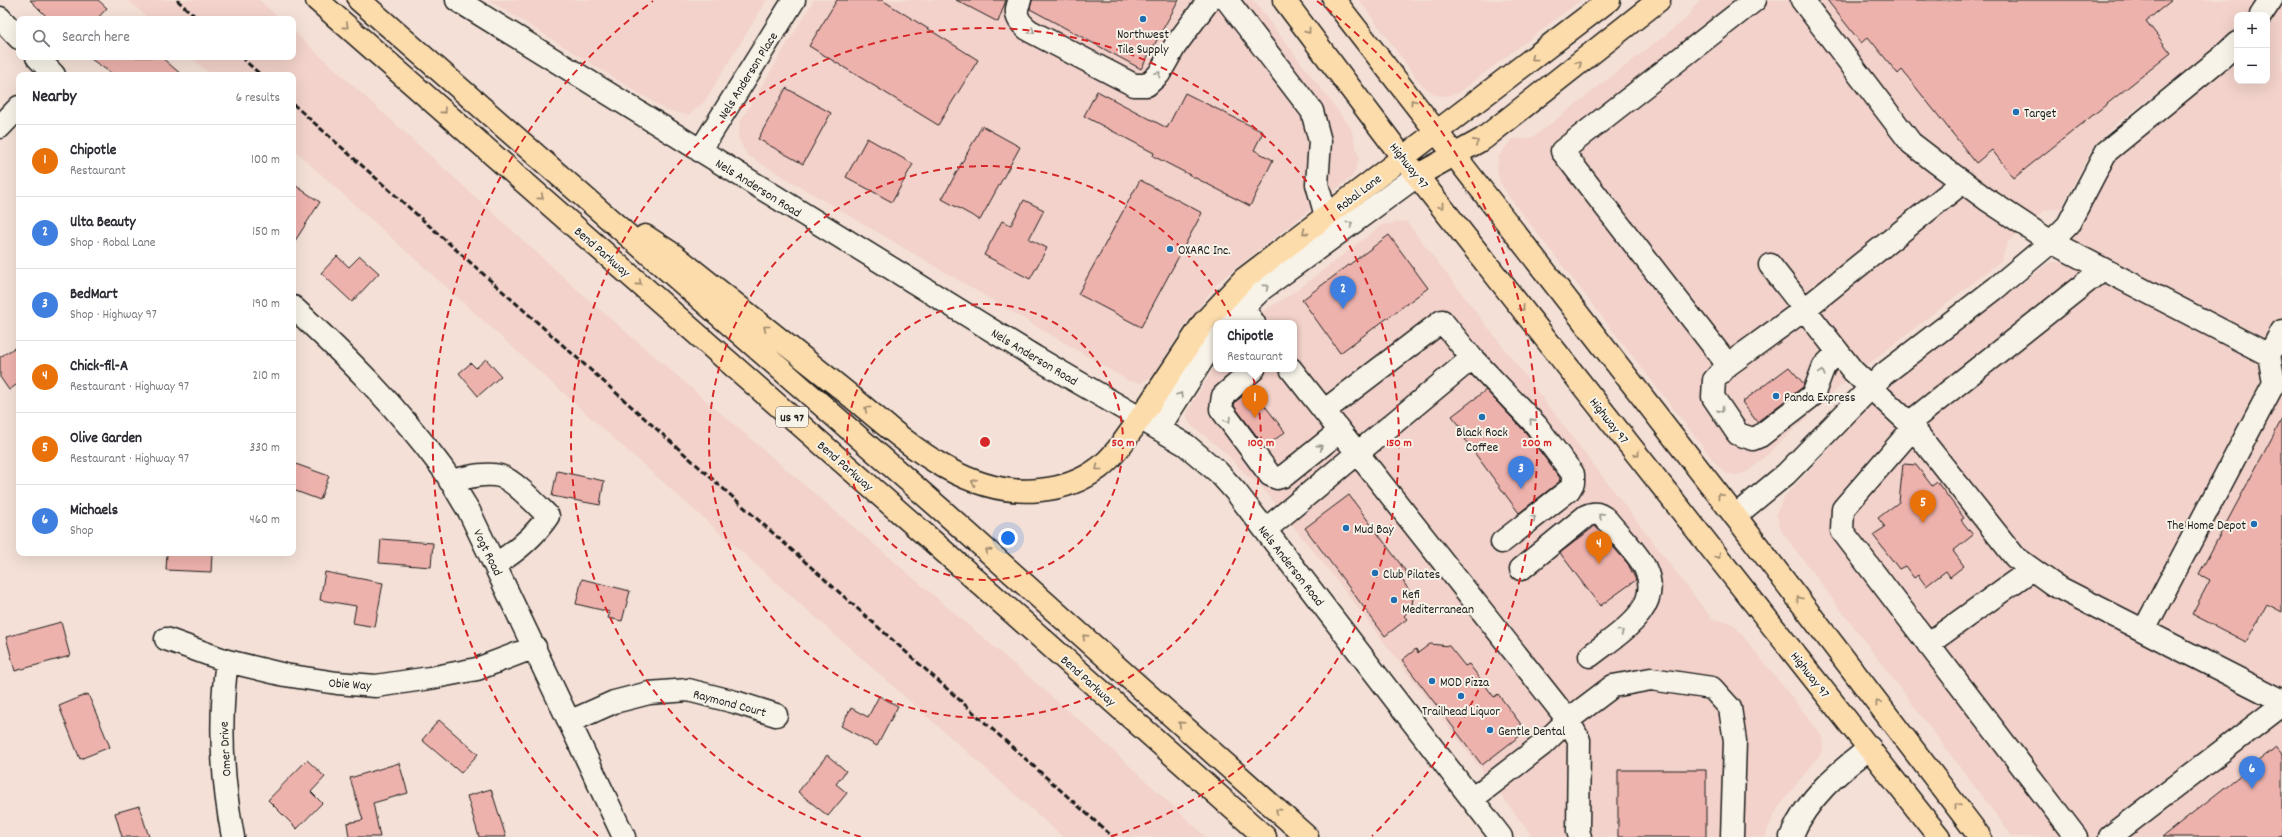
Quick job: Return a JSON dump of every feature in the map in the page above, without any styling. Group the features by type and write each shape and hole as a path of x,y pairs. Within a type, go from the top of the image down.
{"main road":[{"name":"Bend Parkway","path":"317,0 924,534 1265,837"},
{"name":"US 97","path":"359,0 944,512 1307,837"},
{"name":"Highway 97","path":"1284,0 1404,158 1939,837"},
{"path":"1334,0 1735,516 1980,837"},
{"name":"Robal Lane","path":"580,195 674,255 918,449 964,478 988,487 1008,491 1053,489 1088,475 1150,423 1216,306 1244,279 1609,0"},
{"name":"Robal Lane","path":"1418,175 1483,139 1659,0"}],"street":[{"name":"Nels Anderson Road","path":"457,0 1035,357 1194,450 1218,472 1265,530 1501,837"},
{"name":"Nels Anderson Place","path":"700,151 794,0"},
{"path":"1020,0 1016,14 1020,24 1030,31 1134,85 1147,85 1159,74 1175,46 1209,0"},
{"path":"1227,0 1312,111 1320,141 1317,184 1326,216"},
{"path":"1728,365 1562,151 1755,0"},
{"path":"1802,0 1911,143 1963,182 2052,242 2269,355"},
{"path":"2263,12 2271,0"},
{"path":"0,18 16,35"},
{"path":"1735,516 1786,474 1884,374 1996,288 2052,242 2068,225 2106,152 2234,46"},
{"path":"0,127 16,110"},
{"name":"Robal Lane","path":"1235,320 1248,315 1262,289 1418,175"},
{"path":"1838,352 1824,366 1813,395 1760,436 1753,439 1738,434 1713,397 1714,380 1728,365 1805,309 1963,182"},
{"path":"1770,265 1853,371 1872,387 1911,426 2004,545 2031,570 2054,585 2282,701"},
{"path":"2076,837 1842,531 1841,520 1843,509 1911,426 2102,268"},
{"name":"Vogt Road","path":"296,310 336,347 394,408 440,466 469,511 496,564 624,837"},
{"path":"1324,411 1442,321 1472,358 1536,425 1573,474 1573,483 1569,490 1502,542"},
{"path":"2144,630 2274,383 2269,355 2282,331"},
{"path":"1150,423 1213,342"},
{"path":"1265,530 1472,358"},
{"path":"1251,372 1223,396 1221,409 1270,475 1277,478 1284,476 1340,431"},
{"path":"1293,372 1568,720 1579,740 1578,831 1580,837"},
{"path":"450,481 479,476 500,476 517,486 548,516 536,534 516,552 496,564"},
{"path":"1521,569 1586,516 1594,513 1603,516 1607,520 1645,567 1649,589 1644,609 1631,624 1590,656"},
{"path":"1928,644 2031,570"},
{"name":"Obie Way","path":"166,639 227,661 286,676 337,683 376,686 477,669 535,647"},
{"name":"Omer Drive","path":"227,661 221,698 228,809 233,837"},
{"path":"1472,799 1542,745 1568,720 1613,686 1651,679 1712,688 1730,708 1735,741 1732,837"},
{"name":"Raymond Court","path":"569,722 614,702 649,693 688,690 735,702 776,715"},
{"path":"2110,837 2282,705"},
{"path":"1791,837 1807,807 1823,787 1870,748"}],"shaded area":[{"path":"128,0 259,0 277,16 146,16"},
{"path":"489,0 767,0 704,102 688,115 666,110"},
{"path":"814,0 1253,0 1351,128 1359,158 1353,176 1218,282 1179,334 1153,376 1140,383 1129,381 747,155 738,138 740,122"},
{"path":"1359,0 1581,0 1458,93 1446,96 1436,95 1422,85"},
{"path":"1699,0 2254,0 2249,12 2234,12 2234,32 2228,39 2116,124 2093,147 2061,208 2045,210 2008,242 2001,261 1845,382 1757,464 1747,472 1737,475 1726,473 1718,466 1510,198 1500,182 1497,169 1499,156 1512,139 1528,139 1536,135 1686,19"},
{"path":"2282,4 2282,837 2013,837 1782,532 1776,514 1785,496 1863,413 1906,372 2050,262 2059,262 2113,160 2234,61 2234,84 2270,84 2270,22"},
{"path":"296,34 592,303 1092,731 1206,837 1063,837 620,444 296,152 296,72 208,72 194,60 296,60"},
{"path":"1406,221 1712,619 1734,625 1821,734 1823,744 1822,752 1782,802 1773,817 1765,837 1533,837 1335,578 1260,485 1246,475 1227,454 1191,425 1187,419 1187,412 1213,369 1213,372 1297,372 1297,320 1252,320 1296,291 1382,225"}],"building":[{"path":"30,0 98,0 107,8 100,16 46,16"},
{"path":"837,0 882,0 978,60 938,125 809,46"},
{"path":"956,0 1006,0 998,22"},
{"path":"1032,0 1179,0 1141,69 1030,9"},
{"name":"Target","path":"1827,0 2172,0 2146,21 2171,53 2014,178 1992,150 1976,163 1902,70 1898,74 1868,37 1861,43"},
{"path":"92,60 164,60 178,72 110,72"},
{"path":"786,88 831,113 803,164 758,139"},
{"path":"1097,91 1167,128 1185,93 1263,132 1254,150 1273,160 1250,206 1153,156 1154,153 1084,116"},
{"path":"982,126 1020,147 980,220 942,199"},
{"path":"867,138 913,164 892,202 846,177"},
{"path":"1140,180 1202,213 1141,327 1078,294"},
{"path":"296,186 320,202 296,239"},
{"path":"1024,200 1044,210 1029,239 1047,248 1030,279 984,255 1002,221 1011,225"},
{"path":"1389,235 1428,288 1340,353 1302,300"},
{"path":"337,256 349,267 360,256 379,273 352,302 321,273"},
{"path":"16,347 16,385 9,390 0,377 0,357"},
{"path":"486,359 501,376 478,396 459,373 471,363 476,368"},
{"name":"Panda Express","path":"1789,367 1804,384 1803,387 1757,422 1742,402"},
{"path":"1252,389 1285,432 1265,447 1234,406 1235,402"},
{"path":"1486,390 1526,433 1560,478 1559,482 1519,513 1465,440 1469,437 1452,416"},
{"name":"The Home Depot","path":"2282,419 2282,612 2267,604 2246,642 2192,614 2210,580 2199,574"},
{"path":"296,464 329,476 320,500 296,491"},
{"path":"1903,464 1916,465 1932,486 1937,482 1964,518 1961,520 1973,535 1953,551 1964,566 1950,577 1946,571 1926,586 1918,575 1914,578 1905,566 1899,569 1873,535 1885,527 1878,518 1899,502"},
{"path":"557,471 604,481 600,505 552,496"},
{"path":"1349,495 1407,573 1401,578 1413,597 1412,607 1404,616 1407,619 1385,636 1305,528"},
{"path":"1595,526 1628,564 1636,580 1600,606 1560,553"},
{"path":"381,539 433,543 431,567 379,563"},
{"path":"167,556 212,556 211,572 166,570"},
{"path":"325,572 383,583 375,627 353,623 356,606 320,600"},
{"path":"582,579 630,591 622,621 608,618 610,612 576,604"},
{"path":"61,622 70,656 15,671 6,637"},
{"path":"1430,644 1449,646 1465,666 1469,664 1494,697 1498,694 1526,731 1482,765 1402,660 1416,649 1418,653"},
{"path":"88,694 110,747 80,759 59,706"},
{"path":"879,696 898,706 877,746 841,726 851,708 868,717"},
{"path":"439,720 478,754 461,773 422,740"},
{"path":"2276,747 2282,754 2282,837 2162,837"},
{"path":"827,755 846,771 836,784 847,793 828,816 798,792"},
{"path":"307,760 325,777 311,792 322,803 297,829 268,800"},
{"path":"399,763 408,793 373,803 380,837 349,837 347,823 363,820 350,778"},
{"path":"1618,770 1706,770 1706,837 1618,837"},
{"path":"491,789 506,837 479,837 467,796"},
{"path":"139,806 149,837 122,837 115,813"}],"railway":[{"path":"177,0 195,16"},
{"path":"244,60 258,72"},
{"path":"296,107 1113,837"}],"place":[{"name":"Northwest Tile Supply","path":"1143,19"},
{"name":"Target","path":"2016,112"},
{"name":"OXARC Inc.","path":"1170,249"},
{"name":"Ulta Beauty","path":"1343,309"},
{"name":"Panda Express","path":"1776,396"},
{"name":"Black Rock Coffee","path":"1482,417"},
{"name":"Chipotle","path":"1255,418"},
{"name":"BedMart","path":"1521,489"},
{"name":"Olive Garden","path":"1923,523"},
{"name":"The Home Depot","path":"2254,524"},
{"name":"Mud Bay","path":"1346,528"},
{"name":"Chick-fil-A","path":"1599,564"},
{"name":"Club Pilates","path":"1375,573"},
{"name":"Kefi Mediterranean","path":"1394,600"},
{"name":"MOD Pizza","path":"1432,681"},
{"name":"Trailhead Liquor","path":"1461,696"},
{"name":"Gentle Dental","path":"1490,730"},
{"name":"Michaels","path":"2252,789"}]}
